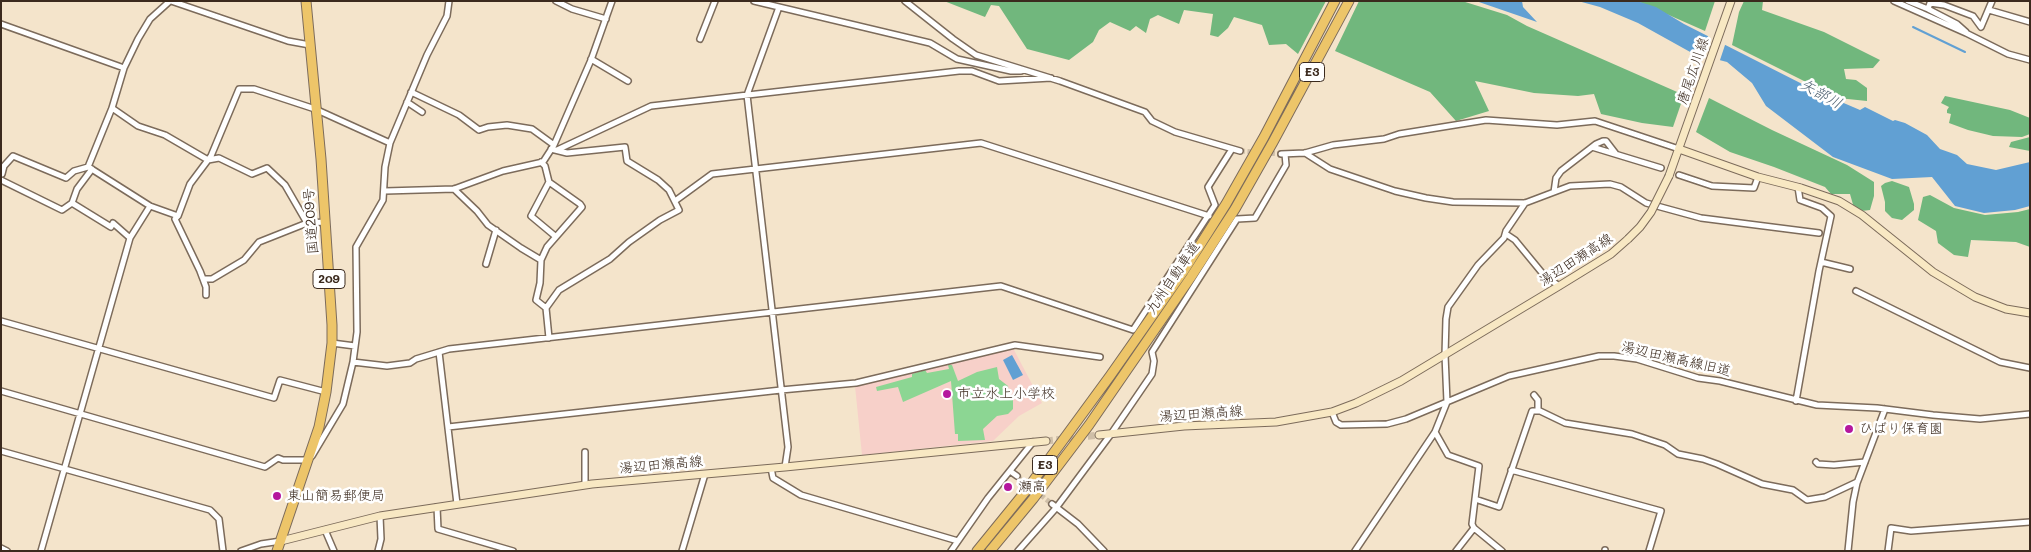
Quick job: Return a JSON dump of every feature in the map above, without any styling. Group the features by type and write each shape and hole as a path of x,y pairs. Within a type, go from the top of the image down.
{"highway":[{"name":"国道209号","path":"277,551 319,427 326,392 332,343 332,315 321,159 306,1"},
{"name":"九州自動車道","path":"977,551 1025,492 1183,272 1226,204 1264,137 1335,1"},
{"name":"九州自動車道","path":"990,551 1033,499 1119,384 1191,278 1235,209 1349,1"}],"main road":[{"name":"唐尾広川線","path":"1679,149 1731,1"},
{"name":"湯辺田瀬高線","path":"1099,435 1184,426 1276,422 1332,412 1382,392 1611,254 1628,239 1651,212 1669,176 1679,149"},
{"path":"1679,149 1758,177 1798,187 1839,201 1862,215 1933,272 1975,297 2006,309 2030,313"},
{"name":"湯辺田瀬高線","path":"281,541 380,516 585,485 1046,441"}],"street":[{"path":"1,180 62,210 72,203 77,189 90,168 112,108 124,68 146,25 162,6 170,1 280,38 310,45"},
{"path":"1,391 265,467 278,458 308,462 343,404 354,362 357,332 356,247 383,200 385,167 390,143 427,56 447,16 448,1"},
{"path":"556,1 572,9 606,20"},
{"path":"384,190 454,189 503,171 541,162 554,148 592,59 612,1"},
{"path":"700,39 715,1"},
{"path":"754,1 930,43 957,58 1011,71 1026,70"},
{"path":"905,1 976,55 1051,78 1145,112 1152,121 1175,132 1240,151"},
{"path":"1894,1 2008,54 2030,60"},
{"path":"1928,9 1930,3 1944,5 1973,16 1981,27 1992,1"},
{"path":"1911,2 1957,24 1966,33"},
{"path":"779,8 747,95 757,168 788,448 785,467"},
{"path":"1989,10 2030,22"},
{"path":"1,24 124,68"},
{"path":"592,59 628,81"},
{"path":"554,148 651,106 968,70 999,81 1051,78"},
{"path":"206,295 203,279 175,219 178,216 190,184 208,160 227,121 239,89 254,89 315,109 390,143"},
{"path":"411,92 459,114 479,130 507,125 532,129 554,148 567,153 625,147 627,161 658,180 669,190 679,210 660,220 629,242 610,259 559,290 546,308 549,338"},
{"path":"407,102 422,112"},
{"path":"112,108 138,126 165,135 208,160 218,158 252,174 267,168 285,186 307,223"},
{"path":"1018,551 1111,434 1152,374 1154,361 1152,352 1237,219 1255,218 1286,165 1283,154 1305,153 1333,145 1384,139 1399,134 1486,120 1557,125 1595,121 1679,149"},
{"path":"1554,192 1556,178 1561,171 1592,147 1606,141 1616,154"},
{"path":"675,201 712,174 981,143 1209,216"},
{"path":"1592,147 1660,168"},
{"path":"354,362 387,366 410,363 416,359 439,352 1001,286 1133,330 1215,205 1208,187 1232,148"},
{"path":"1305,153 1330,170 1394,191 1453,202 1525,203 1570,186 1610,184 1621,187 1646,203 1701,218 1819,233"},
{"path":"1,175 4,166 13,156 66,178 74,171 90,168 150,206 178,216"},
{"path":"541,162 545,166 549,182 582,207 555,236 540,260 540,283 536,300 546,308"},
{"path":"1679,175 1712,186 1754,188 1758,177"},
{"path":"549,182 531,216 555,236"},
{"path":"1796,401 1831,216 1822,208 1800,200 1798,187"},
{"path":"454,189 477,211 488,225 540,260"},
{"path":"72,203 111,227 114,223 130,238"},
{"path":"1355,551 1435,432 1447,402 1445,355 1448,307 1478,265 1504,238 1525,203"},
{"path":"41,551 130,238 150,206"},
{"path":"203,279 212,279 244,260 259,242 307,223 325,222"},
{"path":"486,264 496,230"},
{"path":"1506,234 1515,240 1543,274 1559,286"},
{"path":"1821,262 1850,269"},
{"path":"1856,291 2000,362 2030,368"},
{"path":"1,321 274,398 280,380 326,392"},
{"path":"332,343 355,346"},
{"path":"448,427 856,383 1015,345 1100,357"},
{"path":"439,352 457,504"},
{"name":"湯辺田瀬高線旧道","path":"1332,412 1336,422 1341,425 1376,425 1406,419 1509,376 1599,356 1614,356 1638,359 1689,376 1720,381 1796,401 1830,407 1885,409 1980,419 2030,414"},
{"path":"1534,395 1538,400 1538,410"},
{"path":"1848,551 1857,482 1885,409"},
{"path":"1475,499 1499,507 1532,411 1538,410 1565,423 1632,434 1665,445 1678,454 1717,464 1762,484 1792,490 1807,500 1825,497 1857,482"},
{"path":"1435,432 1448,455 1479,466 1472,524 1474,528 1502,551"},
{"path":"951,551 988,498 1033,442"},
{"path":"1,451 210,510 219,519 223,551"},
{"path":"585,485 586,452"},
{"path":"1816,462 1818,464 1834,464 1865,462"},
{"path":"771,468 773,478 801,495 958,541"},
{"path":"1512,470 1661,511 1649,551"},
{"path":"1010,471 1017,476"},
{"path":"682,551 705,474"},
{"path":"1054,506 1078,524 1104,551"},
{"path":"437,507 438,529 513,551"},
{"path":"378,551 381,539 380,516"},
{"path":"1888,551 1891,528 1911,530 2030,522"},
{"path":"1456,551 1474,528"},
{"path":"325,530 334,551"},
{"path":"241,551 261,544 281,541"},
{"path":"1,548 8,551"}],"shaded area":[{"name":"市立水上小学校","path":"1013,348 1042,403 1019,416 993,441 862,455 855,386"}],"green space":[{"path":"944,1 1326,1 1298,54 1286,44 1269,45 1262,25 1234,17 1228,28 1218,37 1210,35 1213,14 1184,10 1179,24 1158,15 1150,19 1146,33 1136,26 1130,31 1110,22 1099,30 1093,42 1069,60 1027,49 999,6 991,5 985,17"},
{"path":"1359,1 1462,1 1507,15 1527,26 1684,95 1673,127 1642,123 1601,114 1594,94 1578,96 1534,93 1475,81 1489,111 1456,121 1430,92 1335,51"},
{"path":"1637,1 1715,1 1705,31"},
{"path":"1744,1 1763,1 1762,10 1824,32 1880,60 1873,68 1844,69 1846,79 1856,80 1867,88 1867,101 1838,98 1732,45 1739,12"},
{"path":"1945,96 2010,110 2030,118 2030,134 2022,137 1993,136 1949,123 1951,114 1947,113 1947,110 1949,107 1941,103"},
{"path":"1709,98 1847,165 1874,182 1874,196 1870,210 1861,211 1854,208 1850,194 1831,194 1825,187 1730,152 1696,132"},
{"path":"2030,137 2030,151 2009,147 2011,142"},
{"path":"1892,181 1909,187 1914,204 1914,210 1902,220 1892,218 1885,211 1881,186"},
{"path":"1930,195 1954,208 1985,215 2030,209 2030,247 2016,242 1971,240 1968,257 1954,255 1938,243 1936,231 1918,220 1923,197"},
{"path":"948,365 952,365 958,381 977,372 997,367 999,379 1008,386 1009,396 1013,398 1013,409 1008,414 997,416 983,429 985,440 958,441 958,434 955,434 951,381 903,402 898,387 877,391 876,387 912,377 912,374 925,370 927,373 949,369"}],"water":[{"path":"1476,1 1522,1 1523,7 1537,22"},
{"name":"矢部川","path":"1578,1 1637,1 1656,7 1684,24 1818,92 1860,110 1865,107 1893,121 1905,123 1927,135 1940,149 1957,155 1967,164 1996,170 2030,162 2030,206 2015,210 1984,213 1955,206 1932,177 1892,179 1833,157 1766,106 1752,83 1727,62 1692,53 1638,23 1600,7"},
{"path":"1012,355 1023,375 1013,380 1003,360"}],"pier":[{"path":"1709,34 1726,42 1719,63 1701,58"}],"waterway":[{"path":"1913,27 1965,52"}],"tunnel":[{"path":"1240,151 1281,154"},
{"path":"1046,441 1099,435"},
{"path":"1017,476 1052,504"}],"place":[{"name":"市立水上小学校","path":"947,394"},
{"name":"ひばり保育園","path":"1849,429"},
{"name":"瀬高","path":"1008,487"},
{"name":"東山簡易郵便局","path":"277,496"}]}
